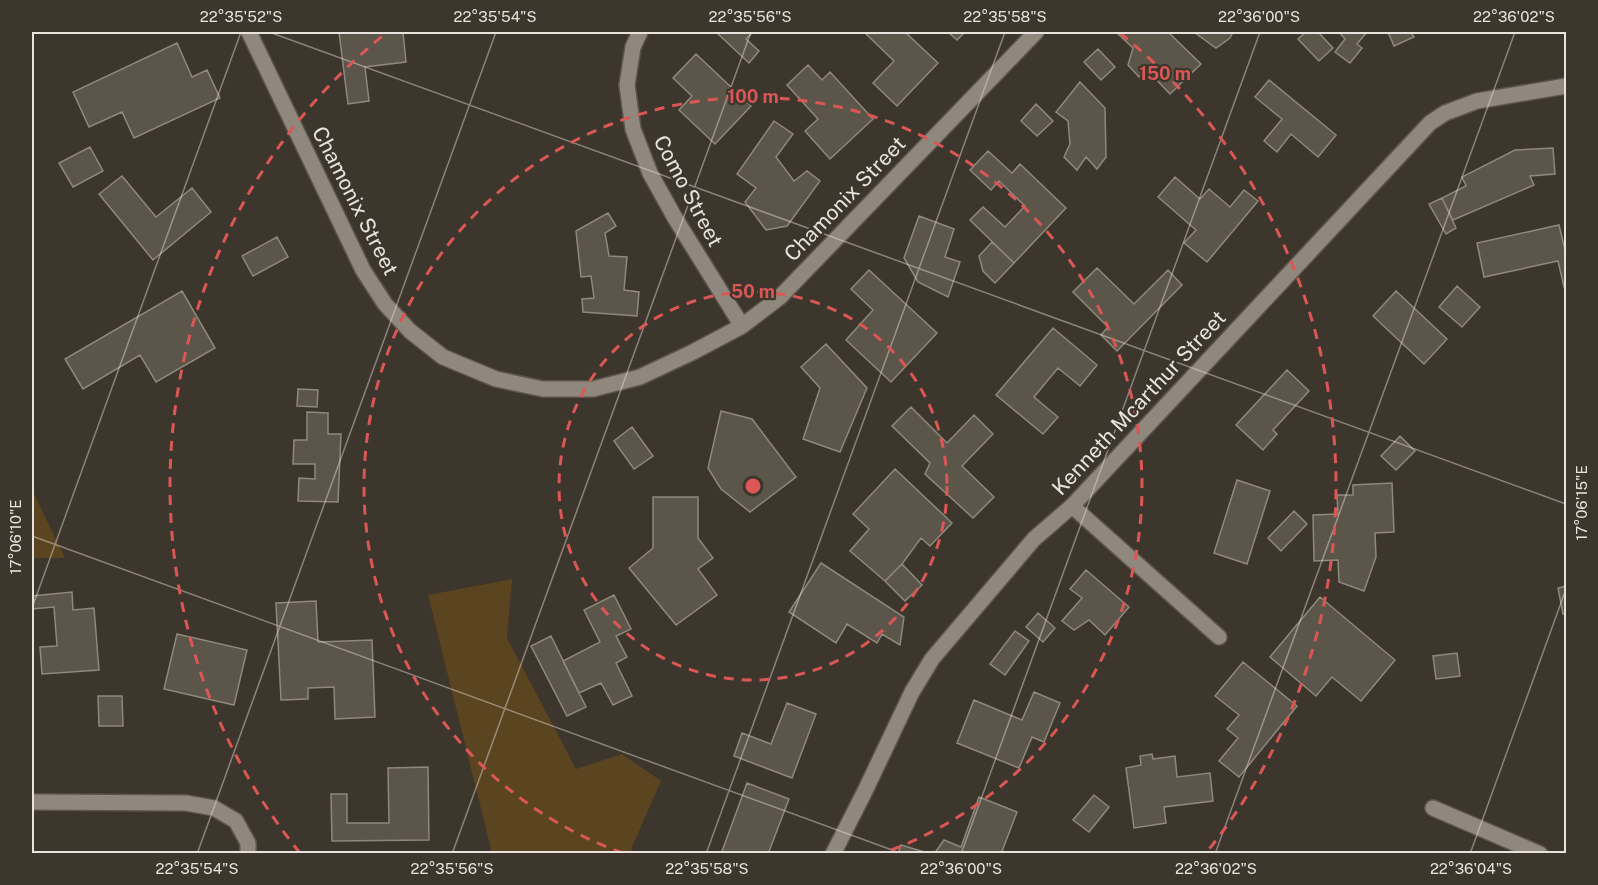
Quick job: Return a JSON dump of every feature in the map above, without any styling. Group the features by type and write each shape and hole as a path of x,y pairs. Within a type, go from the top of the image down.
{"street":[{"name":"Chamonix Street","path":"249,32 363,270 385,304 410,331 443,357 496,379 543,389 593,389 640,377 742,326 780,297 1036,32"},
{"name":"Como Street","path":"640,32 633,47 627,85 633,129 650,173 742,326"},
{"name":"Kenneth Mcarthur Street","path":"833,854 912,692 932,659 1034,539 1071,507 1431,123 1445,113 1477,101 1566,86"},
{"path":"1071,507 1219,637"},
{"path":"32,802 186,803 214,808 236,821 248,843 248,854"},
{"path":"1433,808 1540,854"}],"shaded area":[{"path":"32,490 65,558 32,558"},
{"path":"512,579 507,638 576,769 622,754 661,781 631,849 636,853 492,853 428,595"}],"building":[{"path":"339,32 403,32 406,62 365,67 369,101 348,104"},
{"path":"716,32 753,32 746,39 759,51 749,63"},
{"path":"864,32 905,32 938,63 897,106 873,83 894,61"},
{"path":"948,32 965,32 957,40"},
{"path":"1116,32 1168,32 1201,64 1170,94 1147,70 1139,77 1128,65 1133,48"},
{"path":"1194,32 1233,32 1230,38 1216,48"},
{"path":"1306,32 1318,32 1333,48 1319,61 1298,39"},
{"path":"1339,32 1367,32 1357,44 1362,48 1350,63 1335,52 1345,39"},
{"path":"1388,32 1411,32 1414,37 1394,46"},
{"path":"177,43 192,77 207,70 220,98 134,138 122,112 89,127 73,92"},
{"path":"1098,49 1115,67 1101,80 1084,62"},
{"path":"696,54 751,106 715,144 679,110 692,96 673,78"},
{"path":"808,65 822,80 830,72 873,119 830,159 805,131 818,119 787,85"},
{"path":"1269,80 1336,135 1318,157 1291,134 1277,152 1264,141 1282,119 1255,97"},
{"path":"1080,82 1105,108 1106,157 1097,169 1086,157 1077,170 1064,157 1070,144 1068,121 1056,112"},
{"path":"1036,104 1053,121 1037,136 1021,121"},
{"path":"774,121 793,134 776,157 794,181 807,171 820,181 787,226 766,230 745,202 756,188 737,174"},
{"path":"90,147 103,171 73,187 59,163"},
{"path":"1553,148 1555,174 1530,176 1534,185 1453,220 1442,198 1466,186 1462,177 1515,150"},
{"path":"988,151 1012,173 1020,164 1066,208 1014,263 970,220 983,207 1005,227 1025,206 999,181 991,190 970,170"},
{"path":"122,176 156,217 192,188 211,212 153,260 99,194"},
{"path":"1175,177 1200,199 1209,189 1230,207 1244,190 1258,201 1207,262 1184,243 1196,230 1158,197"},
{"path":"1442,198 1456,228 1446,234 1429,204"},
{"path":"608,213 616,226 605,233 609,256 627,257 624,290 639,292 637,316 583,312 582,299 594,298 591,276 581,277 576,231"},
{"path":"919,216 954,229 945,257 960,262 948,297 918,282 904,258"},
{"path":"1559,225 1566,250 1566,286 1564,287 1558,261 1484,277 1477,243"},
{"path":"277,237 288,257 253,276 242,256"},
{"path":"992,242 1014,263 995,283 983,271 979,256"},
{"path":"1097,268 1134,304 1168,270 1182,285 1117,351 1101,335 1108,327 1073,292"},
{"path":"869,270 937,333 891,382 846,340 873,310 851,289"},
{"path":"1457,286 1480,307 1462,327 1439,307"},
{"path":"182,291 215,348 156,382 140,355 83,389 65,359"},
{"path":"1396,291 1447,339 1424,364 1373,316"},
{"path":"1053,328 1097,365 1080,386 1058,368 1034,397 1058,417 1043,434 996,395"},
{"path":"826,344 867,388 840,452 803,439 820,388 801,367"},
{"path":"1287,370 1309,391 1273,430 1277,434 1263,450 1236,425"},
{"path":"298,389 318,390 317,407 297,406"},
{"path":"911,407 947,443 974,415 993,434 962,466 994,497 973,518 925,474 930,463 892,426"},
{"path":"721,411 752,419 796,477 750,512 721,489 708,468"},
{"path":"307,412 328,413 328,434 341,434 338,502 298,501 299,478 315,479 315,464 293,464 294,440 307,440"},
{"path":"632,427 653,456 634,469 614,441"},
{"path":"1400,436 1415,451 1396,470 1381,456"},
{"path":"895,469 952,523 930,546 921,538 902,564 885,581 850,551 869,529 853,514"},
{"path":"1237,480 1270,491 1247,564 1214,553"},
{"path":"1392,483 1394,532 1375,533 1376,557 1364,591 1339,582 1338,560 1314,561 1313,515 1338,514 1337,495 1353,495 1353,485"},
{"path":"653,497 698,497 698,538 713,558 698,569 717,595 676,625 629,568 653,548"},
{"path":"1294,511 1307,524 1281,551 1268,538"},
{"path":"821,563 904,617 900,645 882,634 877,643 847,624 836,643 789,612"},
{"path":"902,564 922,585 905,601 885,581"},
{"path":"1086,570 1129,607 1105,635 1089,620 1074,630 1062,621 1082,598 1070,589"},
{"path":"1566,586 1566,613 1563,614 1558,588"},
{"path":"72,592 73,610 94,608 99,670 42,674 40,647 57,646 54,607 32,609 32,596"},
{"path":"614,595 631,629 616,636 627,657 616,663 632,696 613,705 601,683 579,693 563,661 600,642 584,610"},
{"path":"1320,597 1395,660 1361,701 1332,677 1316,696 1270,657"},
{"path":"316,601 318,642 372,640 375,717 335,719 334,687 308,688 308,699 281,700 276,603"},
{"path":"1038,613 1055,628 1043,642 1026,627"},
{"path":"1015,631 1029,641 1005,675 990,664"},
{"path":"177,634 247,650 234,705 164,689"},
{"path":"551,636 586,707 567,716 531,646"},
{"path":"1457,653 1460,676 1436,679 1433,656"},
{"path":"1243,662 1297,706 1239,777 1219,761 1238,738 1227,729 1239,715 1215,696"},
{"path":"1034,692 1060,703 1044,742 1032,737 1019,768 957,743 974,700 1022,720"},
{"path":"98,696 122,696 123,726 99,726"},
{"path":"787,703 816,714 792,778 734,756 742,733 771,744"},
{"path":"1152,754 1153,759 1175,756 1177,777 1210,773 1213,801 1164,807 1166,823 1134,828 1126,768 1141,765 1140,756"},
{"path":"428,767 429,840 332,841 331,794 347,794 347,823 389,823 388,768"},
{"path":"747,783 789,799 768,854 721,854"},
{"path":"1094,795 1109,807 1089,832 1073,820"},
{"path":"979,797 1017,812 1001,854 934,854 944,840 961,847"},
{"path":"901,845 931,854 898,854"}]}
